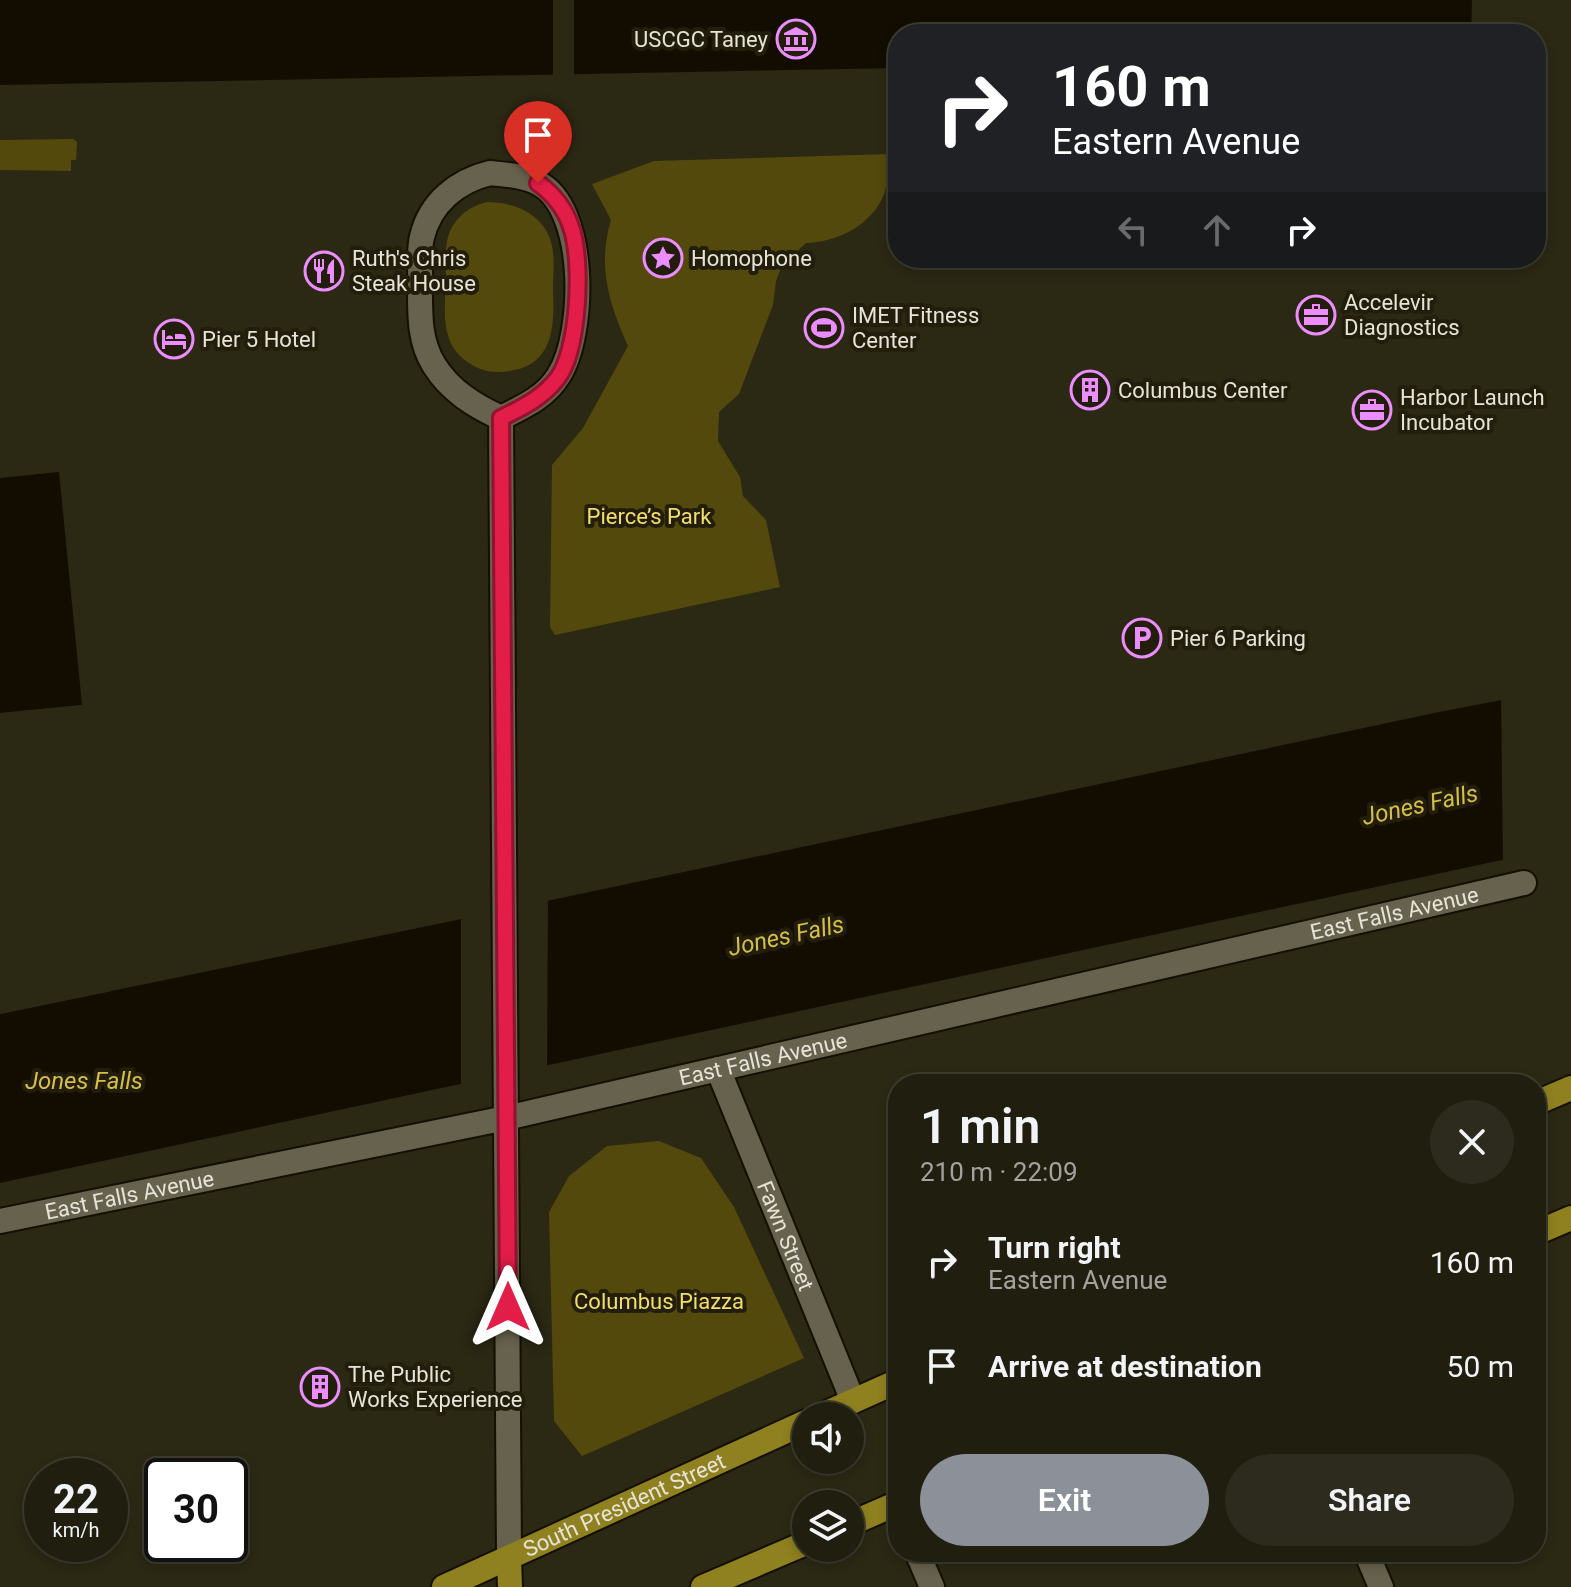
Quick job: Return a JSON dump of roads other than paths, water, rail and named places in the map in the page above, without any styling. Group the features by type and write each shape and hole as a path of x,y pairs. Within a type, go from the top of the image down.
{"main road":[{"path":"1546,1099 1571,1088"},
{"path":"1546,1229 1571,1218"},
{"path":"853,1401 888,1385"},
{"name":"South President Street","path":"444,1587 792,1428"},
{"path":"864,1518 888,1509"},
{"path":"703,1587 792,1549"},
{"path":"509,1558 510,1587"}],"street":[{"path":"490,173 515,175 538,183 552,195 572,228 576,257 576,328 570,353 559,377 537,399 501,418 462,396 434,365 422,338 420,313 422,238 432,213 449,191 470,178 490,173"},
{"path":"501,418 509,1558"},
{"name":"East Falls Avenue","path":"0,1221 506,1118 1524,883"},
{"name":"Fawn Street","path":"718,1069 853,1401"},
{"path":"921,1562 932,1587"},
{"path":"1370,1562 1381,1587"}],"water":[{"path":"0,0 1472,0 1471,24 888,24 888,68 0,85"},
{"path":"59,472 82,705 0,713 0,478"},
{"name":"Jones Falls","path":"1571,687 1571,845 0,1183 0,1014"}],"place":[{"name":"USCGC Taney","path":"796,39"},
{"name":"Homophone","path":"663,258"},
{"name":"Ruth's Chris Steak House","path":"324,271"},
{"name":"Accelevir Diagnostics","path":"1316,315"},
{"name":"IMET Fitness Center","path":"824,328"},
{"name":"Pier 5 Hotel","path":"174,339"},
{"name":"Columbus Center","path":"1090,390"},
{"name":"Harbor Launch Incubator","path":"1372,410"},
{"name":"Pier 6 Parking","path":"1142,638"},
{"name":"The Public Works Experience","path":"320,1387"}],"park label":[{"name":"Pierce’s Park","path":"649,516"},
{"name":"Columbus Piazza","path":"659,1301"}]}
